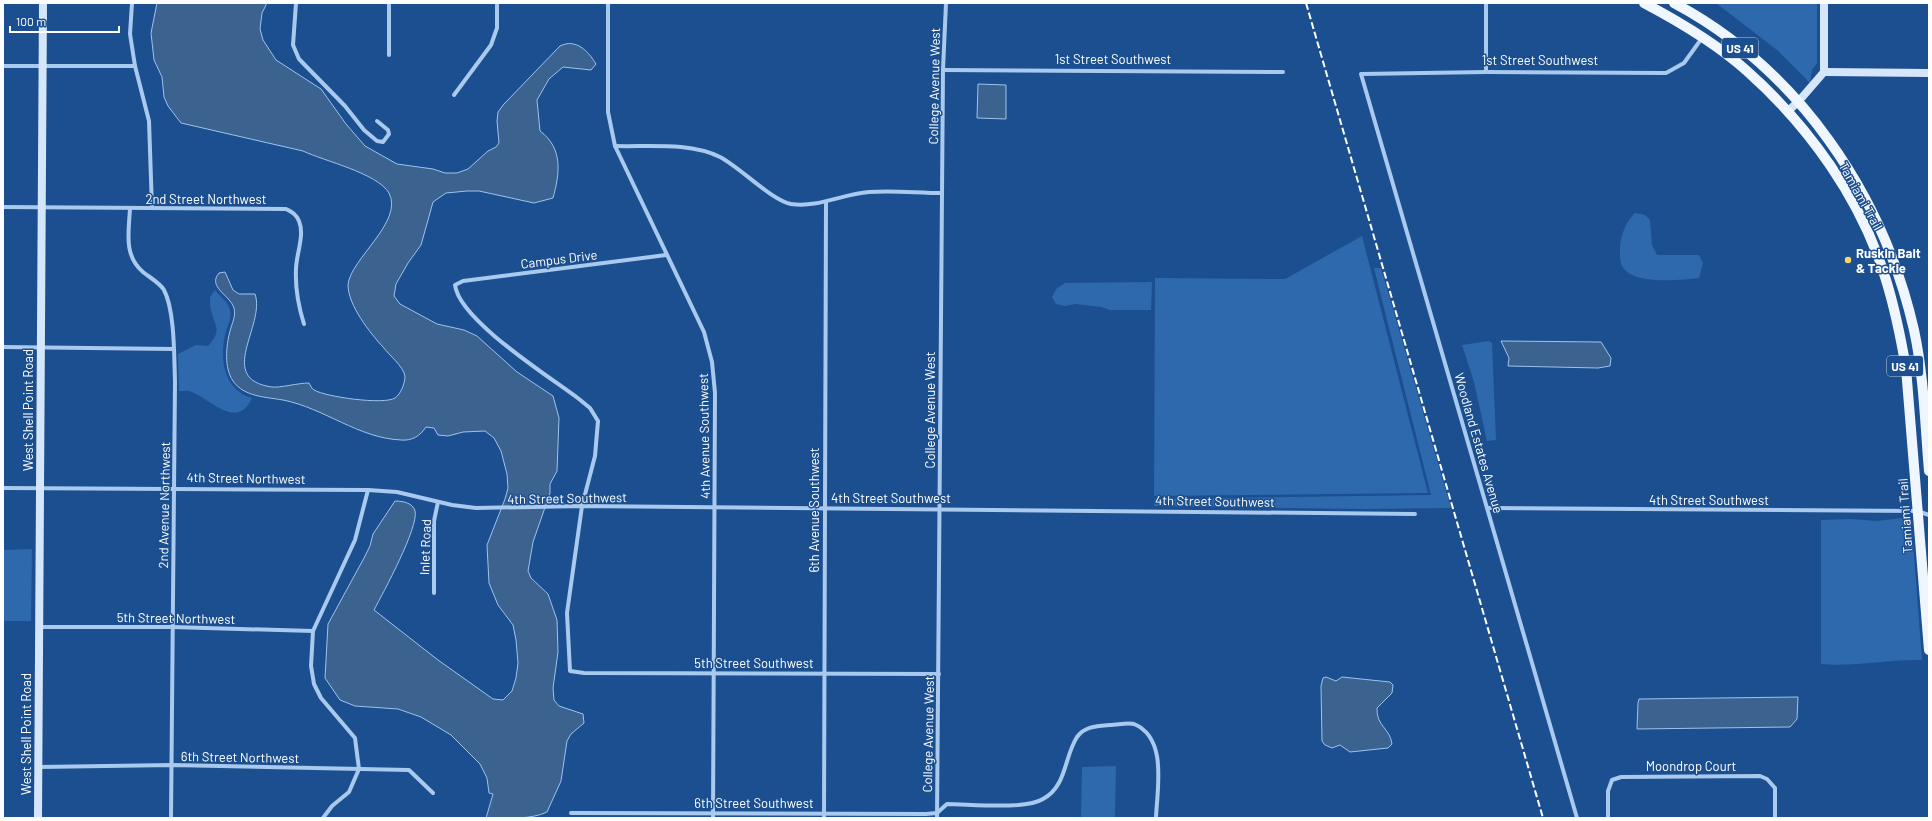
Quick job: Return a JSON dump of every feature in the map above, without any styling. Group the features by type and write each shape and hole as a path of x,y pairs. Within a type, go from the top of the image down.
{"main road":[{"name":"Tamiami Trail","path":"1644,3 1686,26 1746,70 1788,111 1824,158 1852,203 1865,228 1886,280 1906,368 1929,650"},
{"name":"Tamiami Trail","path":"1674,3 1736,44 1775,78 1798,102 1833,146 1864,196 1888,247 1898,273 1908,309 1919,359 1929,472"}],"street":[{"name":"West Shell Point Road","path":"38,818 43,3"},
{"path":"132,3 130,34 135,66 149,121 152,208"},
{"path":"296,3 293,45 299,59 345,106 364,130 377,142 383,142 390,134 388,130 376,121"},
{"path":"389,3 389,55"},
{"path":"454,95 491,46 496,28 497,3"},
{"name":"4th Avenue Southwest","path":"608,3 608,112 615,146 704,332 712,362 715,393 713,818"},
{"name":"College Avenue West","path":"937,816 943,70 946,3"},
{"path":"1788,111 1798,102 1824,72 1824,3"},
{"path":"1486,4 1486,72"},
{"name":"1st Street Southwest","path":"1361,74 1486,72 1666,73 1684,63 1703,38"},
{"path":"3,66 135,66"},
{"name":"1st Street Southwest","path":"943,70 1283,72"},
{"path":"1824,72 1929,73"},
{"name":"Woodland Estates Avenue","path":"1361,74 1577,818"},
{"path":"615,146 702,149 740,169 774,196 789,203 808,205 826,202 843,196 870,192 942,193"},
{"name":"6th Avenue Southwest","path":"824,816 826,202"},
{"name":"2nd Street Northwest","path":"3,207 286,209 294,212 299,220 301,229 296,269 296,298 304,324"},
{"name":"2nd Avenue Northwest","path":"130,208 128,245 130,254 137,267 163,289 170,308 174,349 175,381 171,818"},
{"name":"Campus Drive","path":"582,506 595,456 598,421 590,408 579,399 478,323 456,293 455,285 463,281 666,255"},
{"path":"1893,310 1908,309"},
{"path":"3,347 174,349"},
{"name":"4th Street Northwest","path":"3,488 174,487 368,490"},
{"path":"323,818 332,806 349,792 359,769 355,738 321,698 314,684 311,666 313,631 355,540 368,490"},
{"name":"4th Street Southwest","path":"368,490 397,492 438,502 488,509 582,506 1415,514"},
{"name":"Inlet Road","path":"434,593 434,521 438,502"},
{"name":"5th Street Southwest","path":"582,506 567,613 570,671 584,673 938,674"},
{"name":"4th Street Southwest","path":"1488,508 1917,511 1929,515"},
{"name":"5th Street Northwest","path":"39,627 172,627 313,631"},
{"path":"937,816 947,804 1029,805 1043,799 1058,787 1077,737 1083,730 1097,726 1133,724 1148,733 1158,755 1156,818"},
{"name":"6th Street Northwest","path":"38,767 172,765 409,770 433,793"},
{"name":"Moondrop Court","path":"1608,818 1608,791 1612,780 1621,777 1753,776 1760,776 1767,779 1775,788 1775,818"},
{"name":"6th Street Southwest","path":"570,813 937,816"}],"shaded area":[{"path":"157,3 267,3 262,13 260,29 263,40 276,60 321,89 346,124 365,146 397,164 433,169 445,173 457,173 468,169 488,151 496,147 499,143 497,121 498,112 560,46 571,44 581,47 596,64 591,70 563,67 549,79 537,100 540,131 553,145 558,162 557,179 553,198 534,203 479,191 446,193 433,202 421,245 408,263 396,284 394,296 400,304 437,324 464,330 477,336 517,372 553,396 559,418 557,471 550,484 550,493 533,542 528,571 531,578 548,594 557,620 558,652 553,688 554,700 559,706 583,714 584,723 571,734 567,741 561,781 547,812 541,815 509,818 486,818 493,794 489,793 487,778 480,764 451,735 421,717 398,709 355,706 340,700 325,678 328,624 370,546 373,534 395,501 398,501 407,503 414,508 415,519 406,545 374,610 438,660 493,699 503,700 512,691 518,663 516,640 513,625 498,605 489,583 487,545 505,499 508,488 507,474 501,451 494,438 485,431 463,432 448,436 438,435 434,428 426,427 421,433 409,440 385,438 356,429 313,409 298,404 249,393 233,381 228,370 227,350 234,317 234,308 232,303 217,287 216,283 216,278 219,273 225,272 233,290 239,294 255,294 257,307 244,362 247,373 255,382 272,387 309,383 313,389 320,393 355,399 379,401 389,400 397,396 401,391 405,379 404,372 372,334 361,318 352,301 348,285 357,264 383,228 389,216 392,204 389,193 383,186 373,179 349,168 303,151 181,123 168,106 164,97 162,77 154,60 151,33"},
{"path":"1716,3 1817,3 1817,63 1812,70 1810,83 1777,50"},
{"path":"978,84 1006,85 1006,119 977,118"},
{"path":"1635,213 1645,215 1650,220 1652,245 1657,255 1699,255 1703,263 1699,278 1671,280 1649,279 1630,274 1624,269 1621,264 1620,246 1623,232 1627,223"},
{"path":"1362,236 1428,493 1154,496 1155,278 1285,279"},
{"path":"1374,268 1381,268 1451,508 1363,509 1154,506 1154,499 1431,495"},
{"path":"1152,282 1151,310 1110,310 1101,307 1075,304 1065,306 1056,304 1052,297 1056,289 1065,283"},
{"path":"215,290 228,304 230,313 223,351 224,362 229,380 242,394 252,398 246,407 239,412 232,413 224,410 192,392 179,391 178,354 196,345 208,346 217,332 210,305 210,297"},
{"path":"1489,341 1492,343 1496,440 1487,441 1474,382 1462,345"},
{"path":"1501,341 1601,342 1611,358 1610,366 1598,368 1508,366 1509,358"},
{"path":"1911,517 1922,660 1834,665 1821,664 1821,520 1851,519 1877,521"},
{"path":"32,549 31,621 3,621 3,550"},
{"path":"1326,677 1336,681 1342,677 1390,682 1393,685 1392,693 1377,708 1379,719 1391,739 1392,744 1388,748 1350,752 1340,745 1332,748 1325,745 1322,741 1321,686 1323,678"},
{"path":"1798,697 1797,719 1790,727 1637,729 1639,699"},
{"path":"1116,766 1115,817 1081,817 1082,767"}],"railway":[{"path":"1306,3 1543,818"}],"place":[{"name":"Ruskin Bait & Tackle","path":"1848,260"}]}
